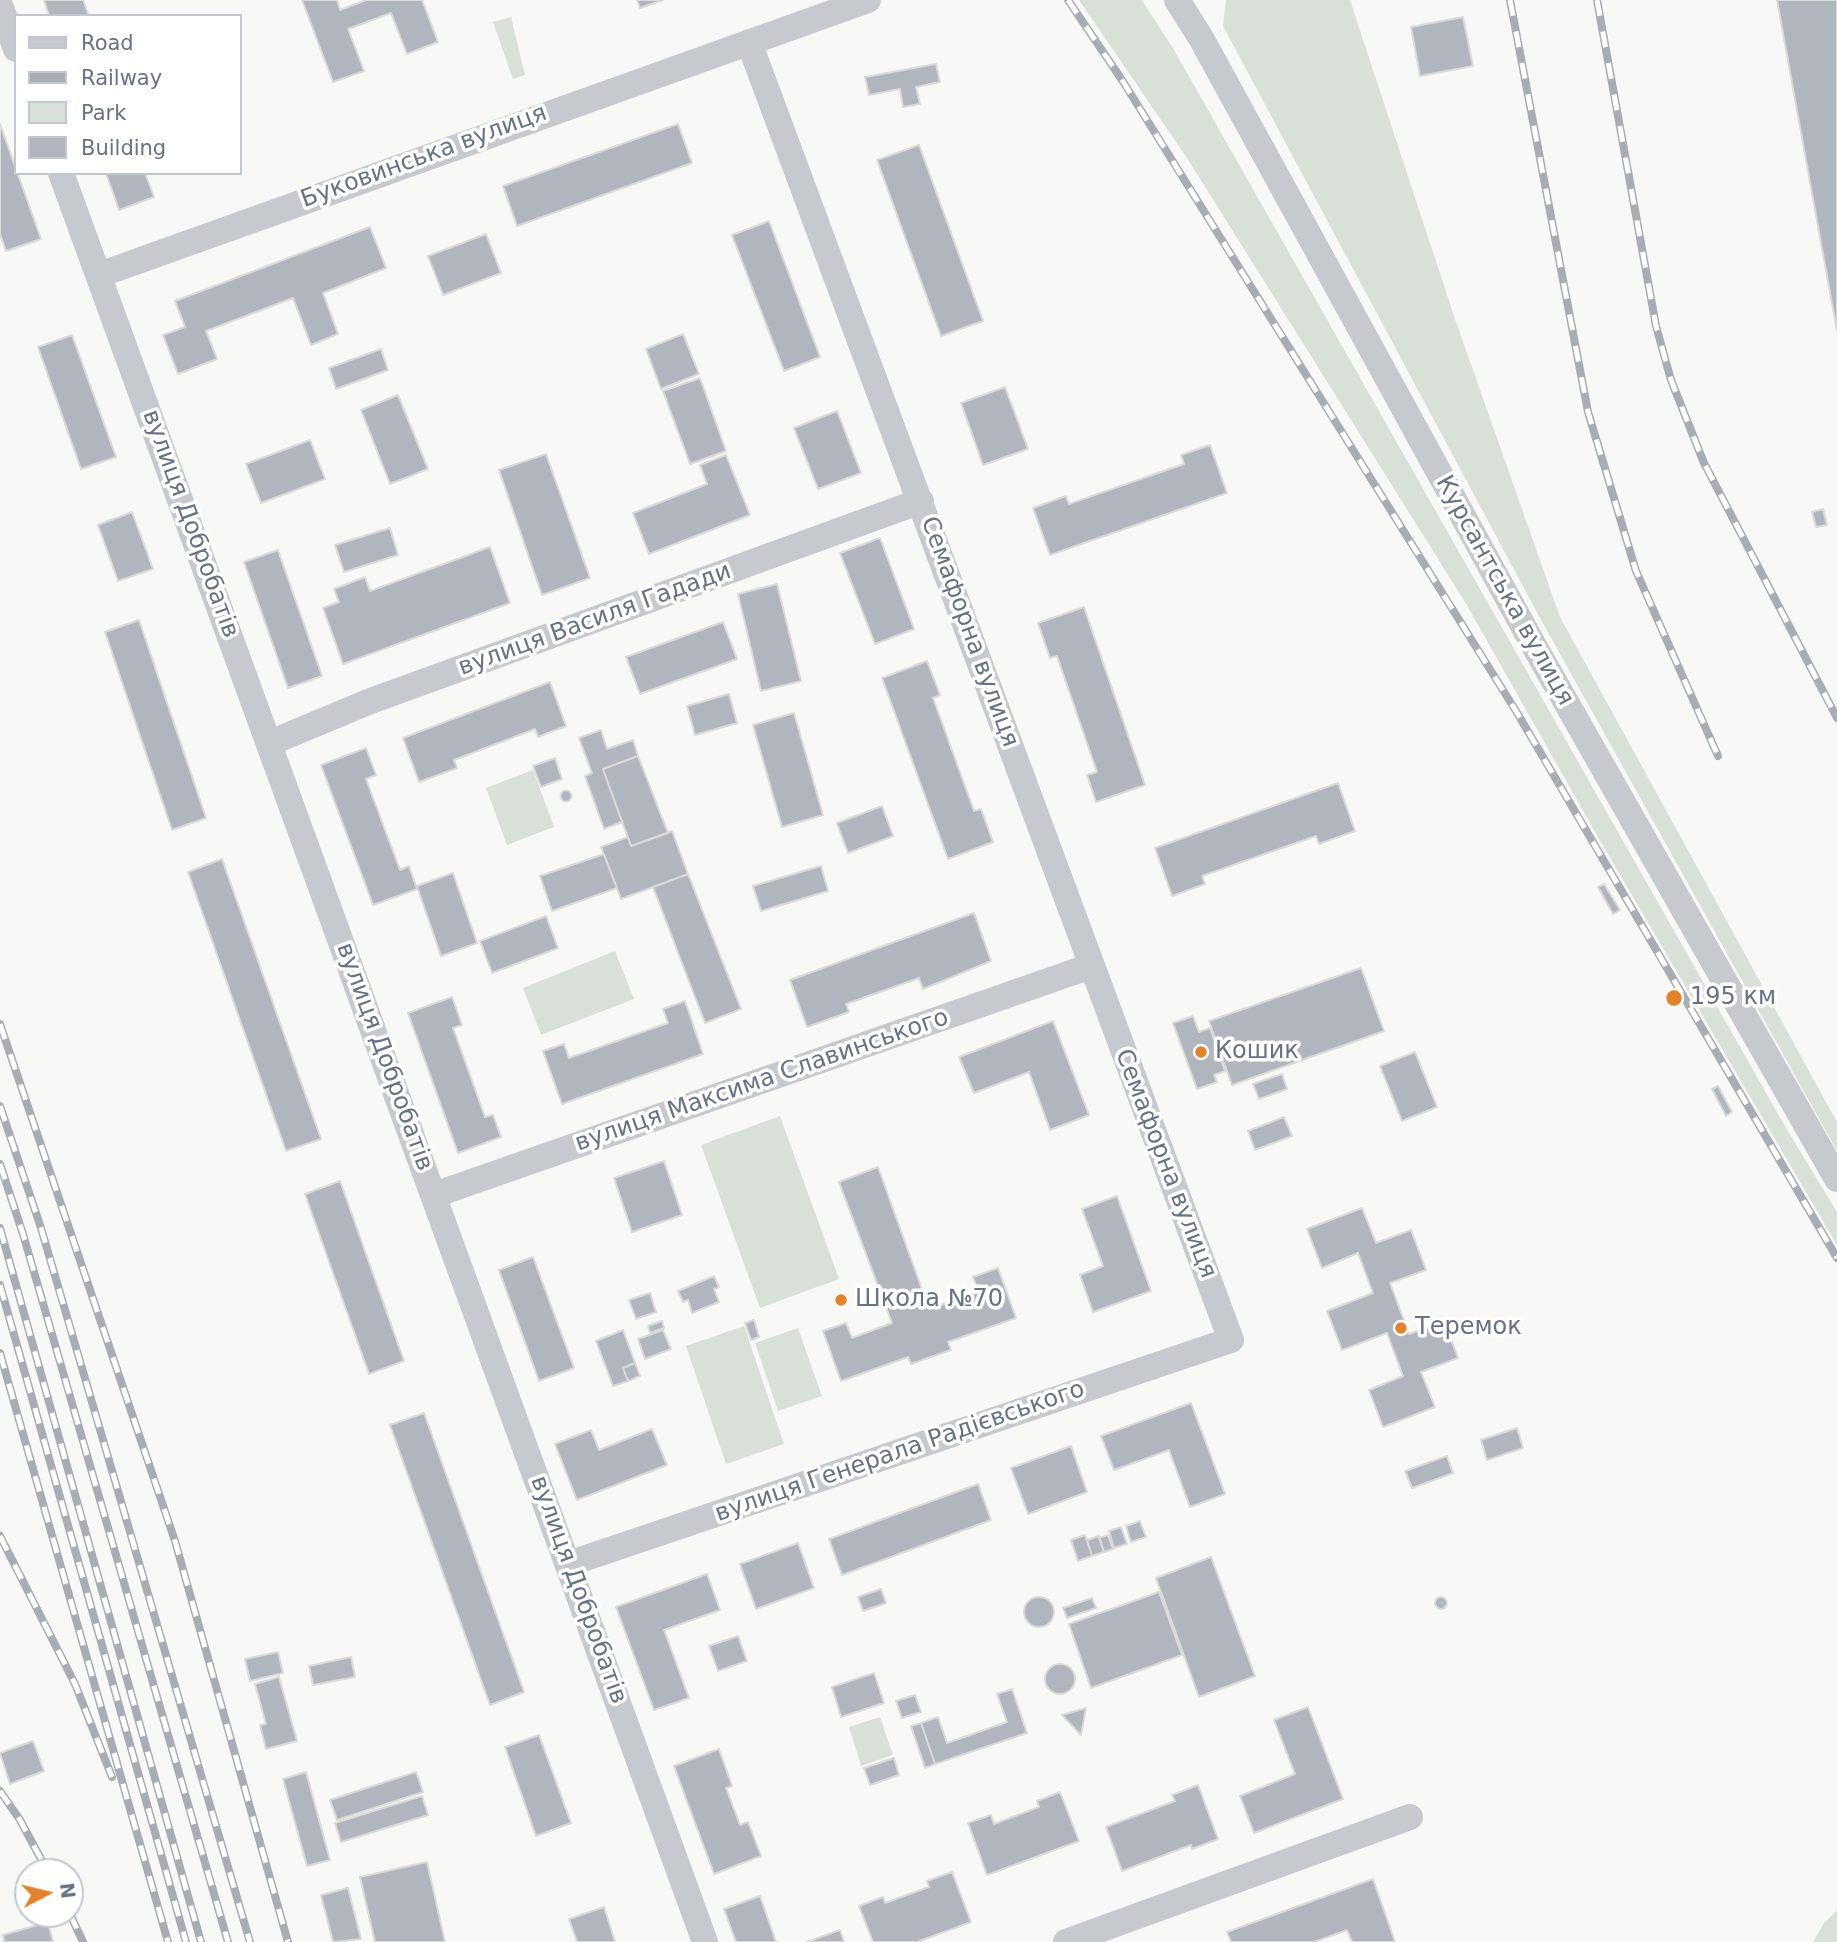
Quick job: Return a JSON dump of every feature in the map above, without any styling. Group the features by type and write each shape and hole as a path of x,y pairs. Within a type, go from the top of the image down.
{"street":[{"path":"749,42 868,0"},
{"name":"Курсантська вулиця","path":"1177,0 1201,38 1533,644 1837,1179"},
{"path":"0,5 14,43"},
{"name":"Буковинська вулиця","path":"99,275 749,42"},
{"name":"Семафорна вулиця","path":"749,42 1231,1340"},
{"name":"вулиця Добробатів","path":"62,175 705,1942"},
{"name":"вулиця Василя Гадади","path":"270,743 368,702 921,501"},
{"name":"вулиця Максима Славинського","path":"434,1195 1091,966"},
{"name":"вулиця Генерала Радієвського","path":"568,1564 1231,1340"},
{"path":"1066,1942 1410,1817"}],"green space":[{"path":"1079,0 1142,0 1174,50 1786,1128 1837,1212 1837,1245 1599,839 1465,602 1187,158"},
{"path":"1226,0 1350,0 1455,319 1560,617 1837,1122 1837,1151 1540,618 1223,26"},
{"path":"511,17 525,75 513,79 493,22"},
{"path":"533,770 554,827 507,845 486,788"},
{"path":"615,951 634,999 541,1035 523,988"},
{"path":"780,1116 839,1279 760,1308 701,1145"},
{"path":"744,1326 784,1444 726,1464 686,1346"},
{"path":"798,1328 822,1396 778,1411 755,1343"},
{"path":"880,1717 893,1755 861,1766 849,1727"},
{"path":"1837,1910 1837,1942 1813,1942 1824,1923"}],"building":[{"path":"44,0 83,0 88,14 48,14"},
{"path":"302,0 337,0 340,10 366,0 422,0 438,42 407,54 391,13 348,29 364,71 333,82"},
{"path":"637,0 663,0 640,8"},
{"path":"1777,0 1837,0 1837,331"},
{"path":"1463,17 1473,66 1420,76 1411,27"},
{"path":"936,64 940,82 916,87 920,104 903,107 900,89 869,95 865,77"},
{"path":"0,124 14,163 14,175 18,175 41,239 6,251 0,234"},
{"path":"678,124 692,163 517,226 503,186"},
{"path":"919,145 983,321 941,336 877,160"},
{"path":"107,175 146,175 154,197 119,210"},
{"path":"769,221 820,357 784,371 732,235"},
{"path":"370,227 386,268 323,293 338,334 311,345 293,298 206,331 217,359 178,374 163,335 185,327 175,301"},
{"path":"486,234 501,273 443,295 428,256"},
{"path":"683,334 699,374 661,389 646,349"},
{"path":"72,335 116,457 81,469 38,347"},
{"path":"381,349 388,370 336,389 329,368"},
{"path":"700,378 726,451 690,464 663,391"},
{"path":"1005,387 1028,449 983,465 961,403"},
{"path":"398,395 428,469 390,484 361,410"},
{"path":"837,411 861,473 818,489 794,428"},
{"path":"310,440 325,479 261,503 246,464"},
{"path":"1210,445 1227,493 1050,555 1033,508 1066,496 1069,504 1184,464 1181,455"},
{"path":"546,454 590,578 542,595 499,470"},
{"path":"726,455 750,515 649,554 633,513 707,484 700,465"},
{"path":"1823,509 1827,525 1816,527 1812,512"},
{"path":"132,512 153,569 118,581 98,525"},
{"path":"390,528 398,555 344,572 335,545"},
{"path":"880,538 914,629 875,644 840,553"},
{"path":"490,547 510,603 343,664 323,608 339,602 334,589 365,577 370,591"},
{"path":"278,550 322,676 288,688 244,562"},
{"path":"777,584 801,681 761,691 738,594"},
{"path":"1084,607 1145,785 1096,802 1087,775 1097,772 1057,656 1050,658 1038,623"},
{"path":"139,620 206,818 172,830 105,632"},
{"path":"723,622 737,659 640,694 626,657"},
{"path":"927,661 940,695 933,698 974,811 981,809 993,842 948,859 882,678"},
{"path":"550,682 566,726 538,737 535,729 454,760 457,768 419,782 403,738"},
{"path":"729,694 737,723 695,735 687,706"},
{"path":"794,713 823,815 782,827 753,725"},
{"path":"601,730 607,749 633,740 638,756 603,769 622,822 604,829 585,776 592,773 579,738"},
{"path":"366,748 376,775 366,779 400,870 409,866 417,889 373,905 321,765"},
{"path":"638,756 668,833 631,846 603,769"},
{"path":"555,758 562,779 541,787 533,766"},
{"path":"1338,783 1355,831 1319,844 1316,836 1202,876 1205,884 1172,896 1155,848"},
{"path":"566,790 572,796 566,802 560,796"},
{"path":"882,806 893,836 848,853 837,823"},
{"path":"672,831 688,874 621,899 601,847 628,837 631,846"},
{"path":"604,854 617,888 552,911 540,876"},
{"path":"222,859 321,1139 286,1151 188,872"},
{"path":"821,866 828,891 761,911 753,886"},
{"path":"453,873 477,943 441,956 417,886"},
{"path":"688,874 741,1009 705,1023 653,887"},
{"path":"1604,884 1620,910 1613,914 1598,887"},
{"path":"974,913 991,961 923,989 919,978 846,1004 849,1012 807,1027 790,980"},
{"path":"546,916 558,948 492,973 480,941"},
{"path":"1361,968 1384,1031 1232,1085 1209,1021"},
{"path":"452,997 462,1025 453,1028 485,1117 493,1115 501,1137 458,1153 408,1013"},
{"path":"685,1001 703,1054 562,1104 543,1051 564,1044 569,1058 668,1023 663,1009"},
{"name":"Кошик","path":"1193,1016 1199,1032 1210,1028 1225,1071 1214,1075 1217,1082 1197,1089 1173,1023"},
{"path":"1053,1021 1089,1115 1050,1130 1029,1072 974,1093 959,1057"},
{"path":"1415,1052 1437,1107 1402,1121 1380,1066"},
{"path":"1282,1074 1287,1089 1259,1099 1253,1084"},
{"path":"1718,1086 1732,1112 1726,1116 1712,1089"},
{"path":"1284,1117 1292,1136 1255,1150 1248,1131"},
{"path":"664,1161 682,1215 632,1232 614,1178"},
{"path":"878,1167 929,1309 979,1292 973,1277 998,1268 1016,1318 948,1342 951,1350 911,1364 908,1357 841,1381 823,1331 846,1323 852,1338 892,1323 839,1182"},
{"path":"340,1181 404,1361 369,1374 305,1194"},
{"path":"1117,1196 1151,1291 1093,1312 1080,1275 1103,1266 1082,1209"},
{"path":"1362,1208 1376,1243 1411,1230 1426,1270 1390,1283 1409,1334 1444,1321 1458,1358 1421,1372 1435,1407 1383,1427 1369,1390 1403,1376 1387,1333 1342,1350 1327,1311 1373,1293 1358,1253 1322,1268 1307,1229"},
{"path":"533,1257 574,1368 539,1381 499,1270"},
{"path":"714,1276 719,1287 714,1289 719,1302 692,1313 688,1300 683,1302 678,1291"},
{"path":"650,1293 656,1312 636,1319 629,1300"},
{"path":"754,1320 759,1337 751,1340 745,1323"},
{"path":"662,1321 664,1328 650,1333 648,1326"},
{"path":"623,1330 635,1363 623,1368 628,1381 613,1386 596,1341"},
{"path":"663,1330 671,1349 645,1359 638,1339"},
{"path":"635,1363 640,1376 628,1381 623,1368"},
{"path":"1191,1403 1225,1494 1190,1507 1169,1450 1114,1470 1101,1436"},
{"path":"424,1413 524,1692 490,1705 390,1425"},
{"path":"1517,1428 1523,1448 1487,1460 1481,1440"},
{"path":"652,1429 667,1465 577,1500 555,1444 591,1430 599,1450"},
{"path":"1071,1446 1087,1492 1028,1514 1011,1468"},
{"path":"1447,1456 1453,1473 1412,1488 1405,1471"},
{"path":"978,1484 991,1520 842,1575 829,1539"},
{"path":"1140,1521 1146,1537 1131,1542 1126,1526"},
{"path":"1121,1527 1127,1544 1114,1548 1109,1531"},
{"path":"1085,1535 1092,1556 1078,1561 1071,1540"},
{"path":"1108,1535 1113,1549 1104,1552 1099,1538"},
{"path":"1099,1536 1104,1552 1092,1556 1087,1540"},
{"path":"798,1543 814,1588 756,1609 740,1564"},
{"path":"1211,1557 1255,1676 1199,1697 1156,1578"},
{"path":"707,1574 720,1610 664,1630 689,1698 654,1710 616,1607"},
{"path":"881,1589 886,1603 863,1611 858,1597"},
{"path":"1159,1592 1182,1655 1091,1688 1069,1624"},
{"path":"1039,1597 1050,1601 1054,1612 1050,1623 1039,1627 1028,1623 1024,1612 1028,1601"},
{"path":"1441,1597 1447,1603 1441,1609 1435,1603"},
{"path":"1092,1598 1096,1608 1067,1618 1063,1608"},
{"path":"738,1636 747,1661 718,1671 709,1646"},
{"path":"278,1652 283,1673 250,1681 245,1659"},
{"path":"351,1657 355,1677 313,1685 309,1666"},
{"path":"1060,1664 1071,1668 1075,1679 1071,1690 1060,1694 1049,1690 1045,1679 1049,1668"},
{"path":"874,1673 884,1703 841,1717 832,1687"},
{"path":"279,1677 297,1741 266,1749 260,1725 266,1724 255,1684"},
{"path":"1012,1689 1027,1733 935,1764 921,1723 938,1717 947,1743 1007,1722 997,1694"},
{"path":"915,1695 921,1712 902,1718 896,1701"},
{"path":"1308,1707 1343,1799 1254,1833 1240,1796 1295,1774 1274,1720"},
{"path":"1086,1708 1081,1735 1062,1715"},
{"path":"921,1723 935,1764 925,1768 911,1726"},
{"path":"539,1735 571,1823 536,1836 505,1747"},
{"path":"33,1741 44,1771 10,1784 0,1753"},
{"path":"719,1749 732,1786 726,1788 740,1825 748,1822 761,1856 714,1874 674,1766"},
{"path":"894,1758 899,1775 870,1785 864,1768"},
{"path":"306,1772 330,1860 307,1866 283,1779"},
{"path":"416,1772 423,1792 337,1820 330,1800"},
{"path":"1198,1785 1218,1839 1192,1849 1191,1845 1122,1871 1106,1827 1175,1801 1172,1795"},
{"path":"1060,1792 1079,1841 987,1875 968,1823 991,1815 994,1824 1039,1807 1037,1801"},
{"path":"422,1796 428,1815 341,1842 335,1823"},
{"path":"427,1862 445,1942 375,1942 360,1877"},
{"path":"952,1872 971,1922 917,1942 873,1942 859,1906 883,1897 885,1903 929,1887 927,1881"},
{"path":"1373,1879 1395,1942 1352,1942 1347,1930 1314,1942 1231,1942 1227,1932"},
{"path":"348,1888 361,1939 333,1942 321,1895"},
{"path":"760,1896 776,1942 736,1942 724,1909"},
{"path":"604,1907 615,1942 577,1942 569,1919"},
{"path":"27,1928 50,1928 53,1942 4,1942 3,1935"},
{"path":"840,1930 844,1942 807,1942"}],"railway":[{"path":"1068,0 1122,80 1516,711 1837,1258"},
{"path":"1510,0 1588,412 1636,571 1718,756"},
{"path":"1597,0 1656,326 1671,380 1704,463 1837,718"},
{"path":"0,1024 175,1541 288,1942"},
{"path":"0,1106 41,1228 250,1942"},
{"path":"0,1164 23,1234 228,1942"},
{"path":"0,1228 201,1942"},
{"path":"0,1285 186,1942"},
{"path":"0,1353 168,1942"},
{"path":"0,1536 75,1684 112,1777"},
{"path":"0,1791 20,1820 40,1858"},
{"path":"76,1928 83,1942"}],"place":[{"name":"195 км","path":"1674,998"},
{"name":"Кошик","path":"1201,1052"},
{"name":"Школа №70","path":"841,1300"},
{"name":"Теремок","path":"1401,1328"}]}
